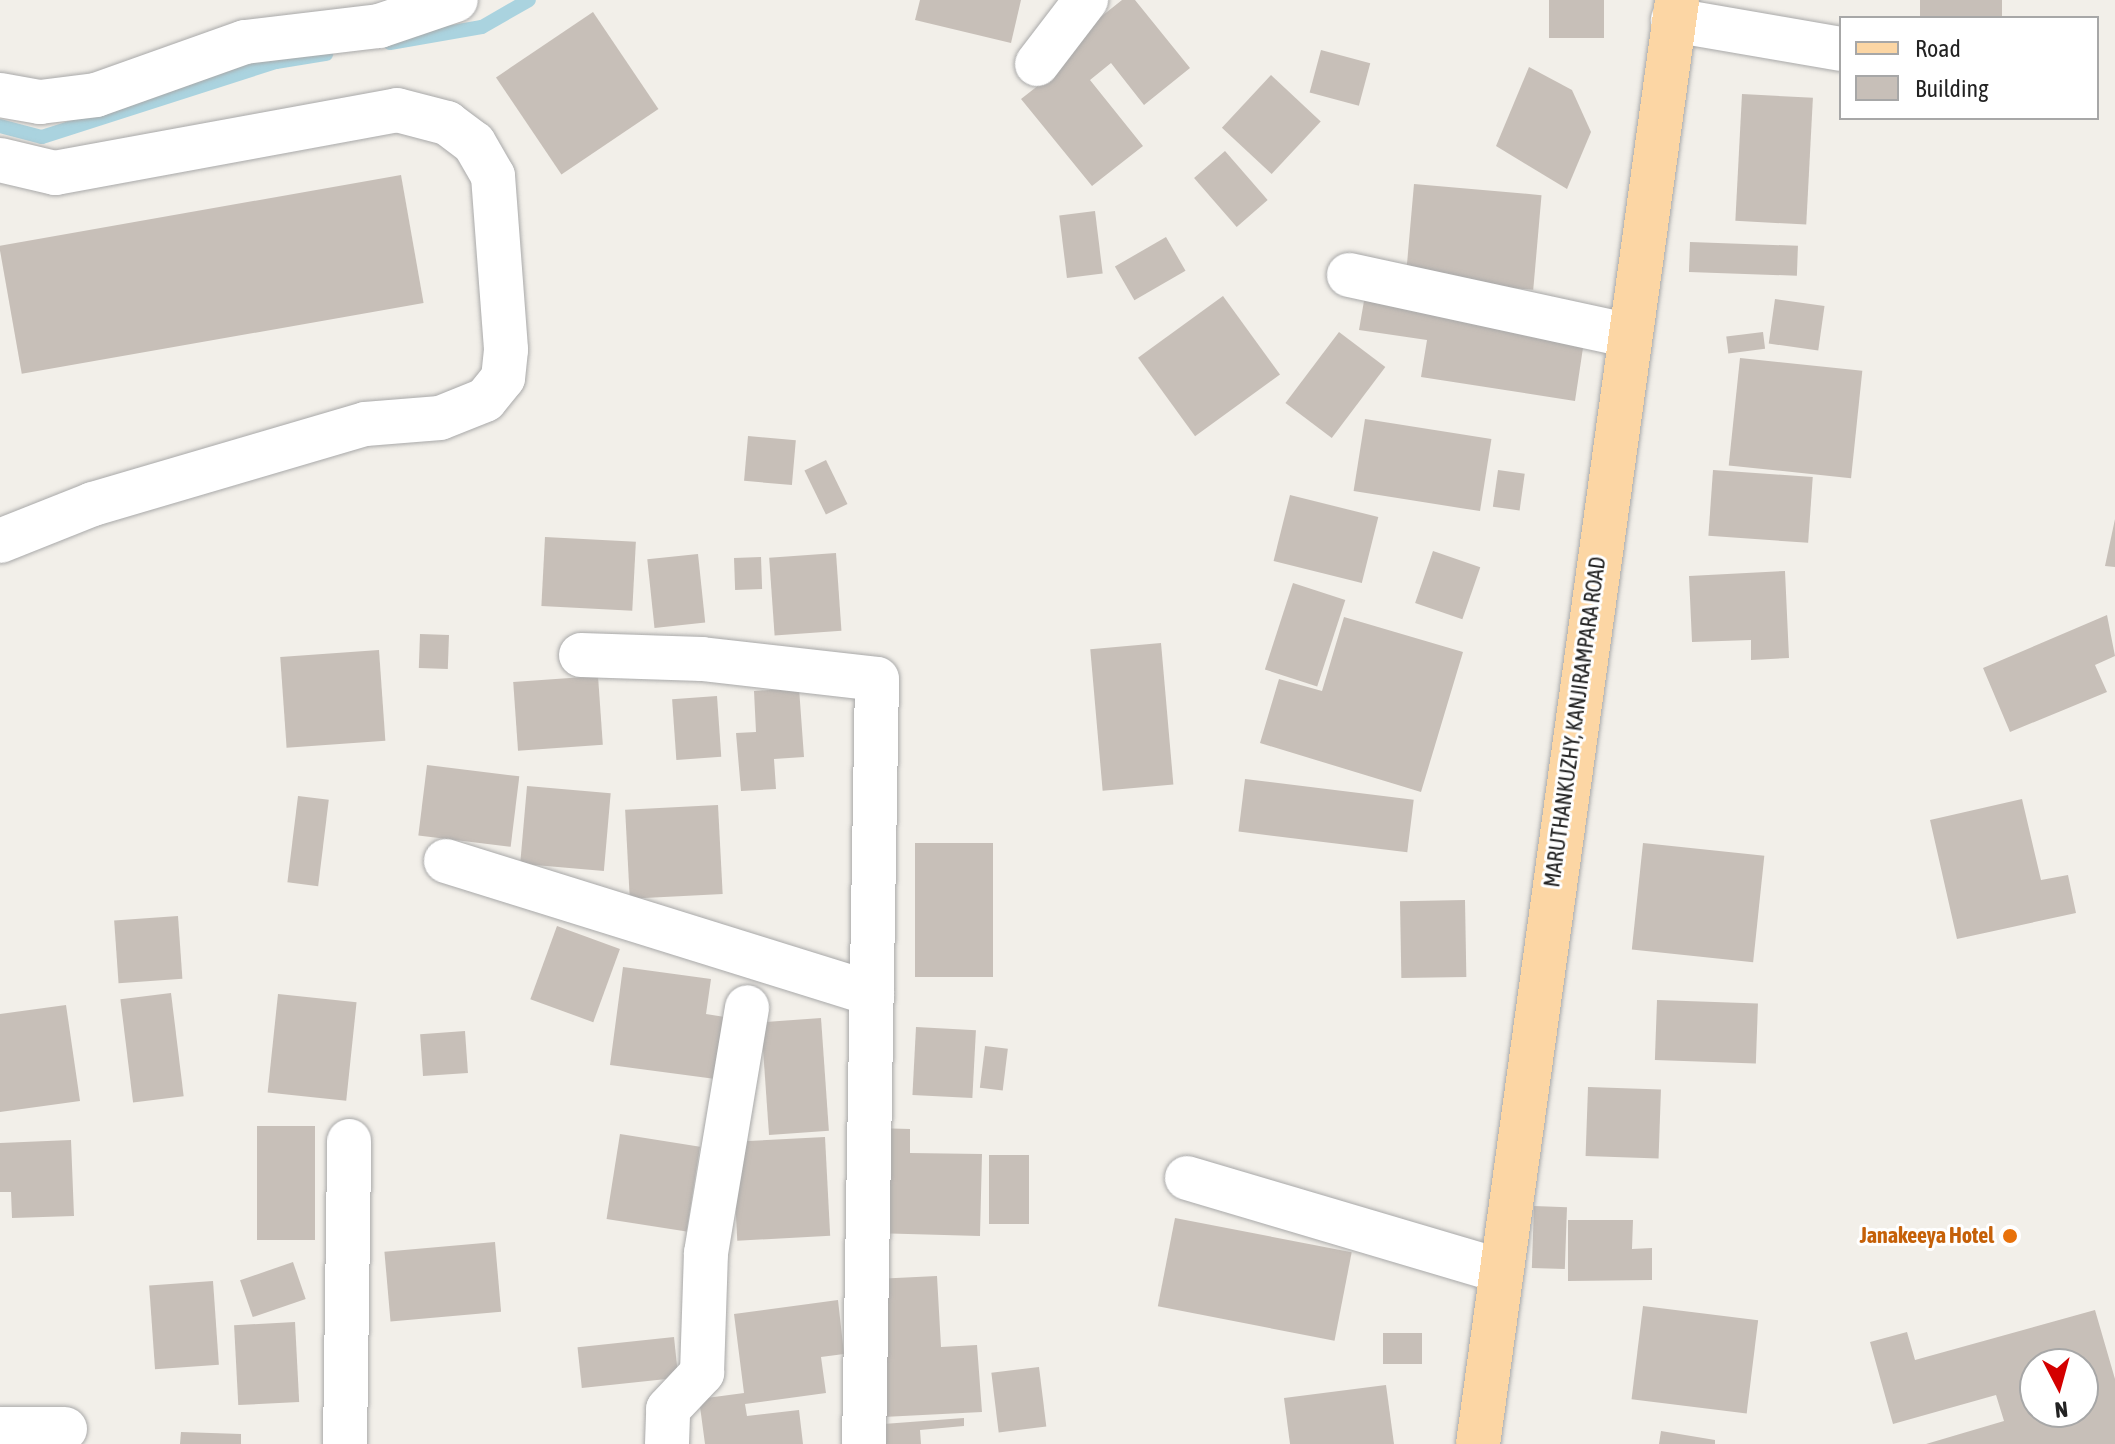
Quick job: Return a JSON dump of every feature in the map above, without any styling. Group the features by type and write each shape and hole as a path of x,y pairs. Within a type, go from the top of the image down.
{"main road":[{"name":"MARUTHANKUZHY, KANJIRAMPARA ROAD","path":"1478,1444 1626,335 1675,10"}],"street":[{"path":"0,95 40,102 96,95 245,42 379,26 456,0"},
{"path":"1037,64 1086,0"},
{"path":"1675,10 1839,49"},
{"path":"0,160 55,173 397,110 447,123 474,143 493,176 506,350 503,378 485,400 440,418 365,424 93,504 0,541"},
{"path":"1349,275 1626,335"},
{"path":"581,655 877,679 864,1444"},
{"path":"446,861 872,994"},
{"path":"667,1444 668,1409 702,1373 706,1253 747,1007"},
{"path":"345,1444 349,1141"},
{"path":"1187,1178 1501,1271"},
{"path":"0,1429 65,1429"}],"building":[{"path":"920,0 1021,0 1011,43 915,20"},
{"path":"1122,0 1135,0 1190,68 1144,105 1111,63 1090,80 1143,146 1092,186 1021,99 1058,70 1048,59"},
{"path":"1549,0 1604,0 1604,38 1549,38"},
{"path":"1920,0 2002,0 2002,16 1920,16"},
{"path":"593,12 658,109 561,174 496,77"},
{"path":"1321,50 1370,63 1359,106 1310,93"},
{"path":"1529,67 1572,90 1591,132 1567,189 1496,146"},
{"path":"1271,75 1321,121 1272,174 1222,128"},
{"path":"1742,94 1813,98 1806,225 1735,221"},
{"path":"1225,151 1268,200 1237,227 1194,178"},
{"path":"401,175 424,303 22,374 0,246"},
{"path":"1414,184 1542,195 1533,290 1406,279"},
{"path":"1095,211 1103,274 1067,278 1059,215"},
{"path":"1166,237 1186,271 1134,300 1115,266"},
{"path":"1690,242 1798,246 1797,276 1689,272"},
{"path":"1365,295 1586,328 1575,401 1421,377 1427,340 1359,330"},
{"path":"1223,296 1280,374 1195,436 1138,358"},
{"path":"1775,299 1825,306 1818,351 1769,344"},
{"path":"1339,332 1385,367 1332,438 1285,403"},
{"path":"1763,332 1765,349 1728,353 1726,337"},
{"path":"1740,358 1862,371 1851,478 1729,465"},
{"path":"1365,419 1491,439 1480,511 1354,491"},
{"path":"748,436 796,440 792,485 744,481"},
{"path":"826,460 847,504 826,515 804,471"},
{"path":"1498,470 1525,474 1520,510 1493,507"},
{"path":"1713,470 1813,477 1808,543 1708,536"},
{"path":"1290,495 1378,517 1362,583 1274,561"},
{"path":"2115,519 2115,567 2105,566"},
{"path":"545,537 636,542 632,611 541,606"},
{"path":"1433,551 1480,567 1462,619 1415,603"},
{"path":"836,553 841,631 775,635 769,558"},
{"path":"698,554 705,623 654,628 647,559"},
{"path":"761,557 762,589 735,590 734,558"},
{"path":"1785,571 1789,658 1751,660 1751,640 1692,642 1689,576"},
{"path":"1293,583 1345,600 1317,687 1265,670"},
{"path":"2107,615 2115,656 2095,665 2107,692 2010,732 1983,668"},
{"path":"1344,617 1463,652 1421,792 1260,743 1279,679 1322,691"},
{"path":"420,634 449,635 448,669 419,668"},
{"path":"1161,643 1173,784 1103,791 1090,649"},
{"path":"379,650 385,741 287,748 280,657"},
{"path":"598,676 603,745 518,751 513,682"},
{"path":"799,688 804,757 774,759 776,789 741,791 736,733 756,732 754,691"},
{"path":"717,696 721,757 676,760 672,699"},
{"path":"427,765 519,776 511,847 418,835"},
{"path":"1245,779 1414,800 1407,852 1239,832"},
{"path":"527,786 611,793 604,871 520,864"},
{"path":"298,796 329,800 318,886 287,882"},
{"path":"2022,799 2041,880 2068,875 2076,913 1957,939 1930,820"},
{"path":"718,805 723,894 630,899 625,810"},
{"path":"915,843 993,843 993,977 915,977"},
{"path":"1643,843 1764,856 1753,962 1632,949"},
{"path":"1465,900 1466,977 1401,978 1400,901"},
{"path":"178,916 182,979 119,983 114,920"},
{"path":"557,926 620,949 593,1022 530,999"},
{"path":"623,967 711,979 706,1014 731,1018 723,1080 610,1065"},
{"path":"171,993 184,1096 133,1102 120,999"},
{"path":"278,994 357,1002 346,1101 268,1092"},
{"path":"1657,1000 1758,1004 1756,1063 1655,1060"},
{"path":"66,1005 80,1101 0,1112 0,1014"},
{"path":"821,1018 829,1131 769,1135 761,1022"},
{"path":"916,1027 976,1030 972,1098 912,1095"},
{"path":"465,1031 468,1073 423,1076 420,1034"},
{"path":"985,1046 1008,1049 1003,1090 980,1088"},
{"path":"1588,1087 1661,1090 1659,1159 1586,1156"},
{"path":"257,1126 315,1126 315,1240 257,1240"},
{"path":"875,1128 910,1129 910,1153 982,1154 980,1236 872,1233"},
{"path":"620,1134 700,1147 687,1232 607,1219"},
{"path":"825,1137 830,1236 737,1241 732,1142"},
{"path":"71,1140 74,1216 12,1218 11,1192 0,1192 0,1143"},
{"path":"989,1155 1029,1155 1029,1224 989,1224"},
{"path":"1534,1206 1567,1207 1565,1269 1532,1268"},
{"path":"1175,1218 1352,1252 1335,1341 1158,1306"},
{"path":"1568,1220 1633,1220 1632,1249 1652,1248 1652,1280 1568,1281"},
{"path":"495,1242 501,1312 391,1321 384,1252"},
{"path":"293,1262 306,1299 253,1317 240,1280"},
{"path":"937,1276 941,1347 977,1345 982,1412 883,1417 875,1279"},
{"path":"213,1281 219,1365 155,1369 149,1285"},
{"path":"838,1300 844,1354 821,1357 826,1393 745,1404 747,1416 799,1410 803,1444 705,1444 699,1399 744,1393 734,1314"},
{"path":"1643,1306 1758,1320 1747,1413 1632,1399"},
{"path":"2095,1310 2115,1379 2115,1444 1926,1444 2004,1421 1996,1395 1893,1424 1870,1342 1907,1332 1915,1360"},
{"path":"295,1322 299,1402 238,1405 234,1325"},
{"path":"1383,1333 1422,1333 1422,1364 1383,1364"},
{"path":"674,1337 678,1378 582,1388 578,1347"},
{"path":"1039,1367 1046,1427 999,1432 991,1373"},
{"path":"1386,1385 1394,1444 1290,1444 1284,1398"},
{"path":"964,1418 964,1426 920,1430 921,1444 844,1444 843,1427"},
{"path":"1661,1431 1715,1440 1715,1444 1659,1444"},
{"path":"181,1432 241,1434 241,1444 180,1444"}],"waterway":[{"path":"390,43 482,27 529,0"},
{"path":"0,126 42,137 276,62 326,54"}],"place":[{"name":"Janakeeya Hotel","path":"2010,1236"}]}
